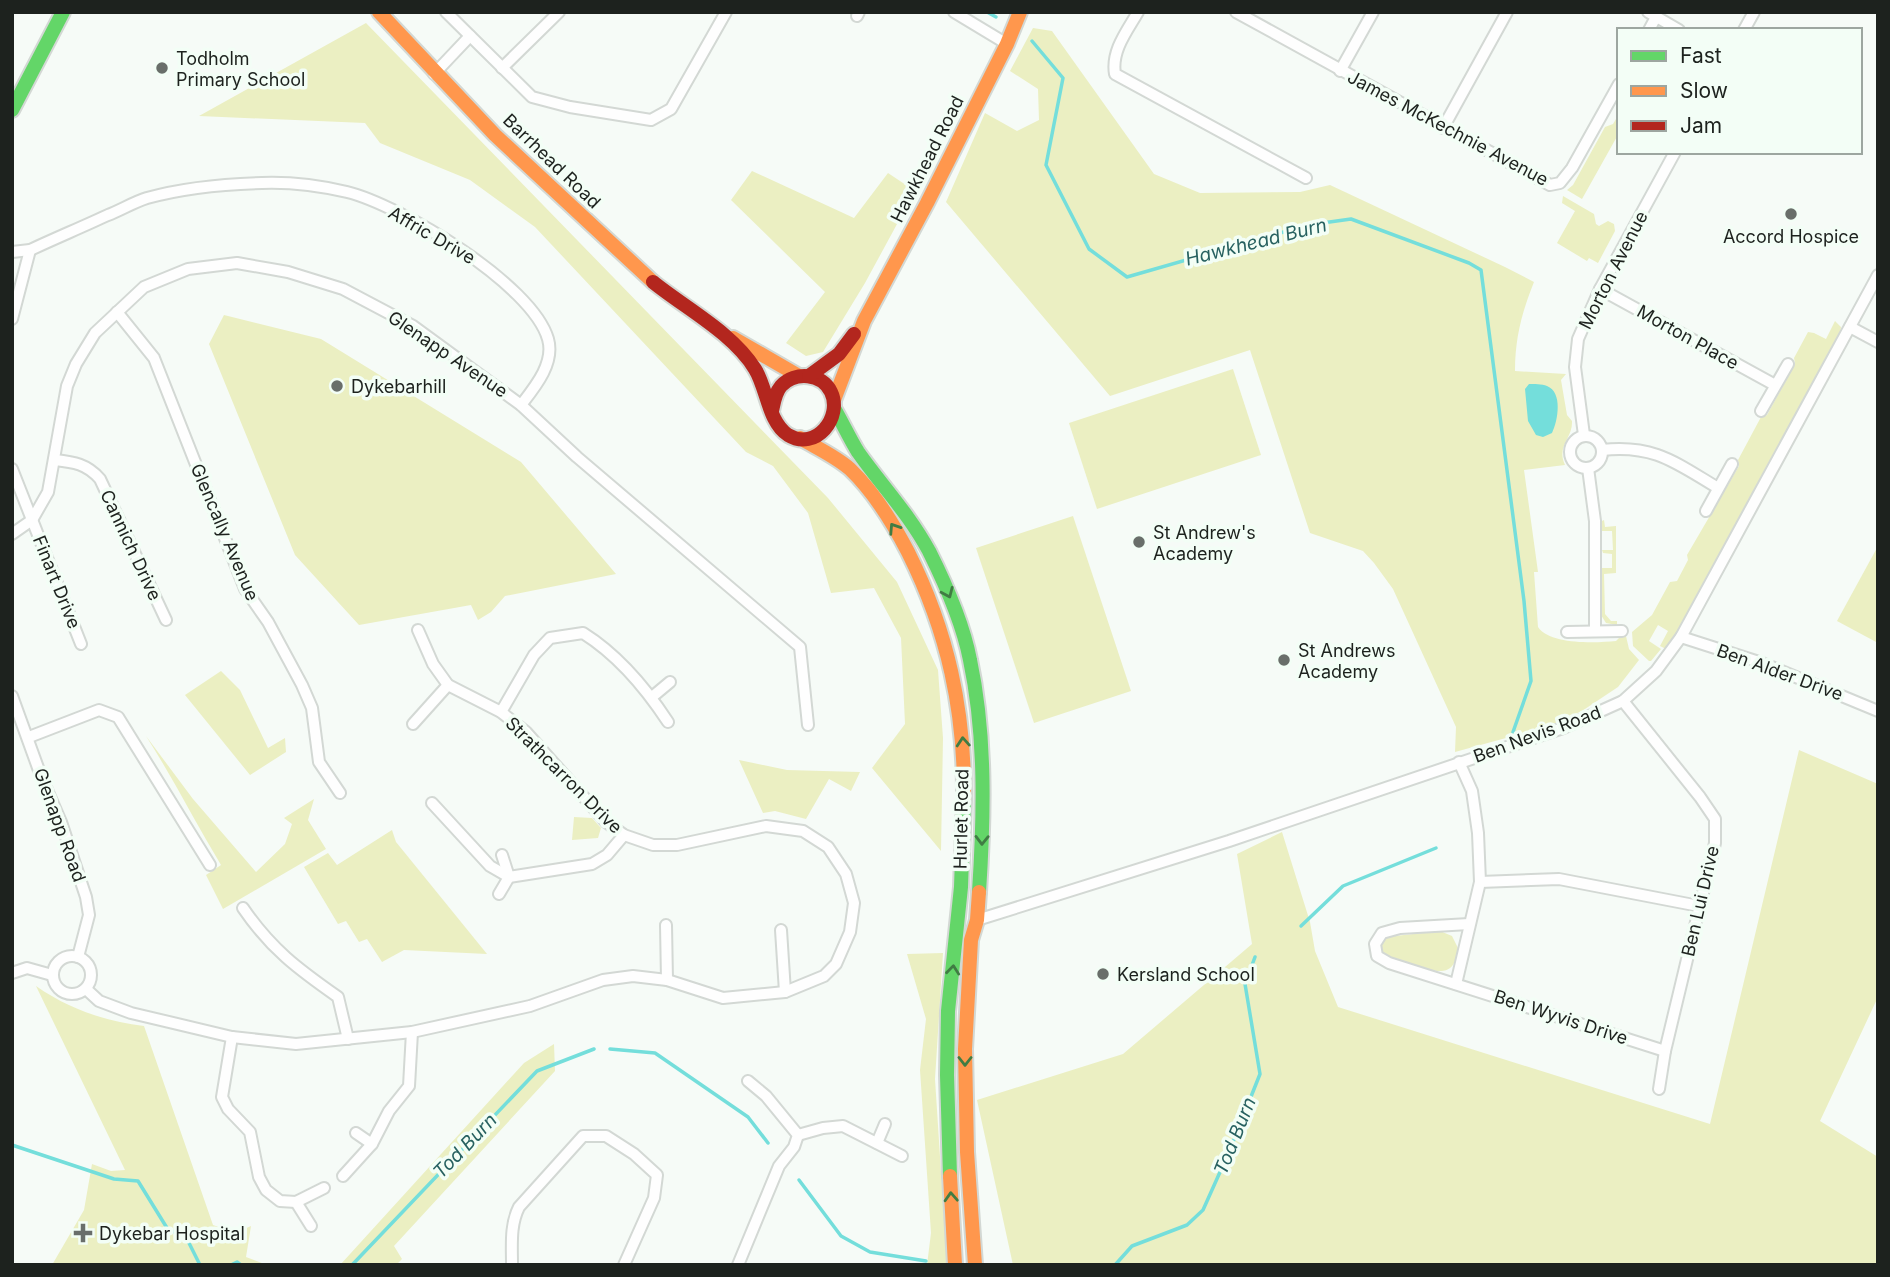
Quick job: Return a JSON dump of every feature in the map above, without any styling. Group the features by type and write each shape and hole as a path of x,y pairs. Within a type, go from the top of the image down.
{"main road":[{"path":"12,110 63,12"},
{"name":"Barrhead Road","path":"379,12 434,74 613,246 651,280 710,325 753,364 765,384 772,411"},
{"name":"Hawkhead Road","path":"804,376 839,354 864,321 927,203 1007,44 1020,12"},
{"name":"Hawkhead Road","path":"835,405 864,321"},
{"name":"Barrhead Road","path":"710,325 804,376"},
{"path":"804,376 824,383 835,405 832,420 819,434 800,438 781,430 772,411 777,390 784,382 804,376"},
{"name":"Hurlet Road","path":"835,405 858,451 907,514 929,552 951,600 967,647 979,711 982,749 982,842 977,920 971,940 965,1061 966,1141 975,1265"},
{"name":"Hurlet Road","path":"800,438 843,464 889,519 929,591 955,676 964,752 962,867 948,1009 946,1079 955,1265"}],"street":[{"path":"446,12 532,97 570,107 651,120 671,109 726,12"},
{"path":"502,68 559,12"},
{"path":"954,12 1007,44"},
{"path":"1138,12 1118,46 1113,64 1115,74 1306,178"},
{"name":"James McKechnie Avenue","path":"1236,12 1550,185 1560,183 1572,168 1617,88"},
{"path":"1340,71 1373,12"},
{"path":"1443,128 1507,12"},
{"path":"1745,28 1754,12"},
{"path":"1652,15 1675,28"},
{"path":"434,74 470,36"},
{"name":"Morton Avenue","path":"1584,435 1575,367 1578,339 1585,319 1674,154"},
{"name":"Affric Drive","path":"12,252 30,250 146,198 199,188 264,183 349,193 406,216 458,246 499,278 535,314 548,340 549,357 540,381 522,405"},
{"path":"12,318 30,250"},
{"name":"Glenapp Avenue","path":"12,534 32,520 48,492 61,409 76,364 94,333 144,288 188,269 237,263 288,272 343,289 413,326 522,405 577,457 800,647 808,725"},
{"name":"Ben Nevis Road","path":"977,920 1229,841 1563,728 1623,701 1656,671 1681,637 1878,275"},
{"name":"Morton Place","path":"1601,289 1775,385"},
{"name":"Glencally Avenue","path":"117,312 154,358 245,589 268,622 312,708 319,762 340,793"},
{"path":"1850,327 1878,342"},
{"path":"1761,411 1788,364"},
{"path":"1584,435 1596,439 1602,450 1599,462 1588,468 1576,465 1569,454 1573,441 1584,435"},
{"path":"1602,450 1625,447 1665,456 1718,488"},
{"name":"Cannich Drive","path":"55,460 72,461 90,467 100,479 166,620"},
{"path":"1706,511 1732,464"},
{"path":"1588,468 1595,521 1595,631"},
{"name":"Finart Drive","path":"12,469 81,644"},
{"path":"413,724 448,685 433,664 418,629"},
{"path":"1567,632 1622,631"},
{"path":"501,712 534,655 550,638 583,633 612,654 652,698 668,722"},
{"name":"Ben Alder Drive","path":"1681,637 1762,663 1878,711"},
{"path":"652,698 670,682"},
{"name":"Strathcarron Drive","path":"86,989 99,1001 131,1013 232,1037 296,1044 412,1032 530,1006 603,980 633,976 667,980 723,998 785,992 824,976 836,964 850,932 854,903 846,874 828,847 803,831 777,826 765,826 677,845 653,845 624,835 606,822 526,732 501,712 448,685"},
{"name":"Glenapp Road","path":"12,696 61,822 89,915 78,957"},
{"name":"Ben Lui Drive","path":"1623,701 1715,819 1715,842 1665,1051 1659,1089"},
{"path":"29,737 99,710 118,717 210,865"},
{"path":"1456,984 1480,883 1478,833 1472,792 1460,762"},
{"path":"432,803 490,866 509,877 592,864 607,855 624,835"},
{"path":"499,894 509,877 502,855"},
{"path":"1480,883 1559,879 1699,906"},
{"path":"243,908 261,935 292,965 338,997 348,1039"},
{"name":"Ben Wyvis Drive","path":"1469,924 1400,928 1382,933 1375,944 1377,956 1389,963 1665,1051"},
{"path":"666,925 667,980"},
{"path":"781,930 785,992"},
{"path":"64,957 78,957 86,961 91,970 86,989 74,995 62,992 54,984 52,975 58,961 64,957"},
{"path":"12,973 27,968 52,975"},
{"path":"343,1176 372,1144 389,1111 409,1086 412,1032"},
{"path":"232,1037 222,1097 228,1109 250,1132 259,1177 266,1190 279,1201 296,1202 324,1188"},
{"path":"748,1081 766,1096 798,1135"},
{"path":"877,1143 885,1124"},
{"path":"798,1135 843,1126 902,1156"},
{"path":"356,1133 372,1144"},
{"path":"737,1265 779,1166 794,1147 798,1135"},
{"path":"512,1265 514,1216 519,1207 583,1136 606,1136 634,1153 657,1175 654,1198 624,1265"},
{"path":"296,1202 311,1226"}],"green space":[{"path":"366,23 828,498 897,582 938,670 943,738 941,851 872,768 905,724 901,638 874,588 831,593 808,513 773,466 746,452 535,227 470,180 380,143 365,123 199,116"},
{"path":"1033,28 1052,31 1154,174 1200,193 1300,192 1330,185 1534,282 1520,325 1515,371 1566,374 1561,380 1567,415 1572,421 1562,452 1565,465 1524,470 1538,572 1534,572 1538,627 1552,637 1574,642 1616,641 1621,636 1626,636 1629,649 1639,660 1618,687 1582,711 1546,727 1455,752 1456,727 1393,589 1363,551 1310,533 1250,350 1110,396 946,202 985,113 1017,131 1039,120 1038,89 1010,71"},
{"path":"1617,117 1617,137 1582,199 1567,190 1573,185 1605,127 1613,124"},
{"path":"752,171 854,218 888,173 915,191 865,283 823,352 806,356 786,343 825,292 731,200"},
{"path":"1563,196 1594,214 1599,226 1608,221 1614,224 1615,231 1598,263 1589,258 1587,261 1557,243 1575,211 1562,203"},
{"path":"224,315 321,339 521,462 616,574 505,596 491,612 478,620 471,605 359,625 295,555 209,344"},
{"path":"1835,321 1841,327 1839,340 1677,633 1664,651 1660,646 1668,631 1658,625 1649,641 1661,649 1649,661 1633,646 1632,632 1652,615 1670,582 1677,581 1688,560 1687,555 1739,466 1738,460 1761,417 1767,415 1795,364 1794,358 1808,332 1826,339"},
{"path":"1233,369 1261,455 1097,509 1069,423"},
{"path":"1073,516 1131,691 1034,723 976,548"},
{"path":"1604,520 1605,527 1616,526 1616,573 1604,574 1605,614 1611,621 1617,621 1617,625 1606,623 1601,615 1601,568 1612,568 1612,554 1603,553 1602,550 1613,550 1612,531 1601,531 1600,522"},
{"path":"1878,546 1878,643 1837,621"},
{"path":"221,671 240,690 268,748 285,738 286,752 250,775 185,695"},
{"path":"146,736 193,799 256,872 285,844 292,824 284,818 314,799 308,820 326,849 223,909 206,875 221,865"},
{"path":"1799,750 1878,784 1878,997 1820,1121 1878,1157 1878,1265 1013,1265 977,1100 1123,1054 1252,944 1237,854 1282,832 1310,922 1315,951 1338,1007 1710,1124"},
{"path":"739,760 787,770 860,772 851,791 829,779 806,819 775,811 763,813"},
{"path":"574,817 592,818 601,828 598,838 572,840"},
{"path":"392,830 396,842 487,954 404,950 382,962 367,939 359,942 346,921 338,924 304,867 328,853 337,865"},
{"path":"1440,931 1452,936 1458,948 1453,965 1448,969 1435,971 1391,958 1381,951 1382,940 1386,937"},
{"path":"943,953 935,1079 947,1265 927,1265 931,1233 920,1070 926,1019 907,954"},
{"path":"36,986 87,1013 144,1026 213,1225 235,1233 251,1226 246,1257 267,1265 52,1265 84,1210 92,1164 111,1171 125,1170"},
{"path":"554,1044 555,1071 394,1246 402,1259 396,1265 340,1265 524,1063"}],"water":[{"path":"1529,384 1547,386 1552,389 1557,400 1554,428 1552,433 1543,437 1536,435 1528,421 1525,389"}],"waterway":[{"name":"Hawkhead Burn","path":"987,12 996,17"},
{"name":"Hawkhead Burn","path":"1032,41 1063,78 1046,165 1089,249 1127,277 1308,225 1351,219 1469,263 1481,270 1524,601 1531,681 1513,732"},
{"name":"Tod Burn","path":"1301,926 1343,886 1436,848"},
{"name":"Tod Burn","path":"1115,1265 1132,1246 1187,1225 1203,1210 1260,1074 1245,984 1255,957"},
{"name":"Tod Burn","path":"352,1265 537,1071 594,1049"},
{"name":"Tod Burn","path":"610,1049 655,1053 748,1117 768,1143"},
{"name":"Tod Burn","path":"12,1145 114,1179 138,1181 167,1228 187,1239 200,1265"},
{"name":"Tod Burn","path":"799,1180 841,1236 870,1252 926,1261"},
{"name":"Tod Burn","path":"231,1265 237,1262 241,1265"}],"traffic: fast":[{"path":"12,110 63,12"},
{"path":"835,410 858,452 904,512 929,551 963,632 975,688 981,746 983,805 979,892"},
{"path":"950,1176 948,1011 961,887 964,800"}],"traffic: slow":[{"path":"379,12 495,135 653,282"},
{"path":"834,400 864,321 927,203 1007,44 1020,12"},
{"path":"733,338 799,376"},
{"path":"800,438 844,464 867,488 896,530 922,582 944,642 957,704 964,767 964,800"},
{"path":"975,1265 967,1152 965,1049 971,940 977,920 979,892"},
{"path":"950,1176 955,1265"}],"traffic: jam":[{"path":"653,282 721,333 746,356 759,377 776,422 788,435 798,439 817,435 830,421 834,402 831,392 821,381 801,376 781,386 772,411"},
{"path":"809,376 839,354 854,334"}],"place":[{"name":"Todholm Primary School","path":"162,68"},
{"name":"Accord Hospice","path":"1791,214"},
{"name":"Dykebarhill","path":"337,386"},
{"name":"St Andrew's Academy","path":"1139,542"},
{"name":"St Andrews Academy","path":"1284,660"},
{"name":"Kersland School","path":"1103,974"},
{"name":"Dykebar Hospital","path":"83,1233"}]}
